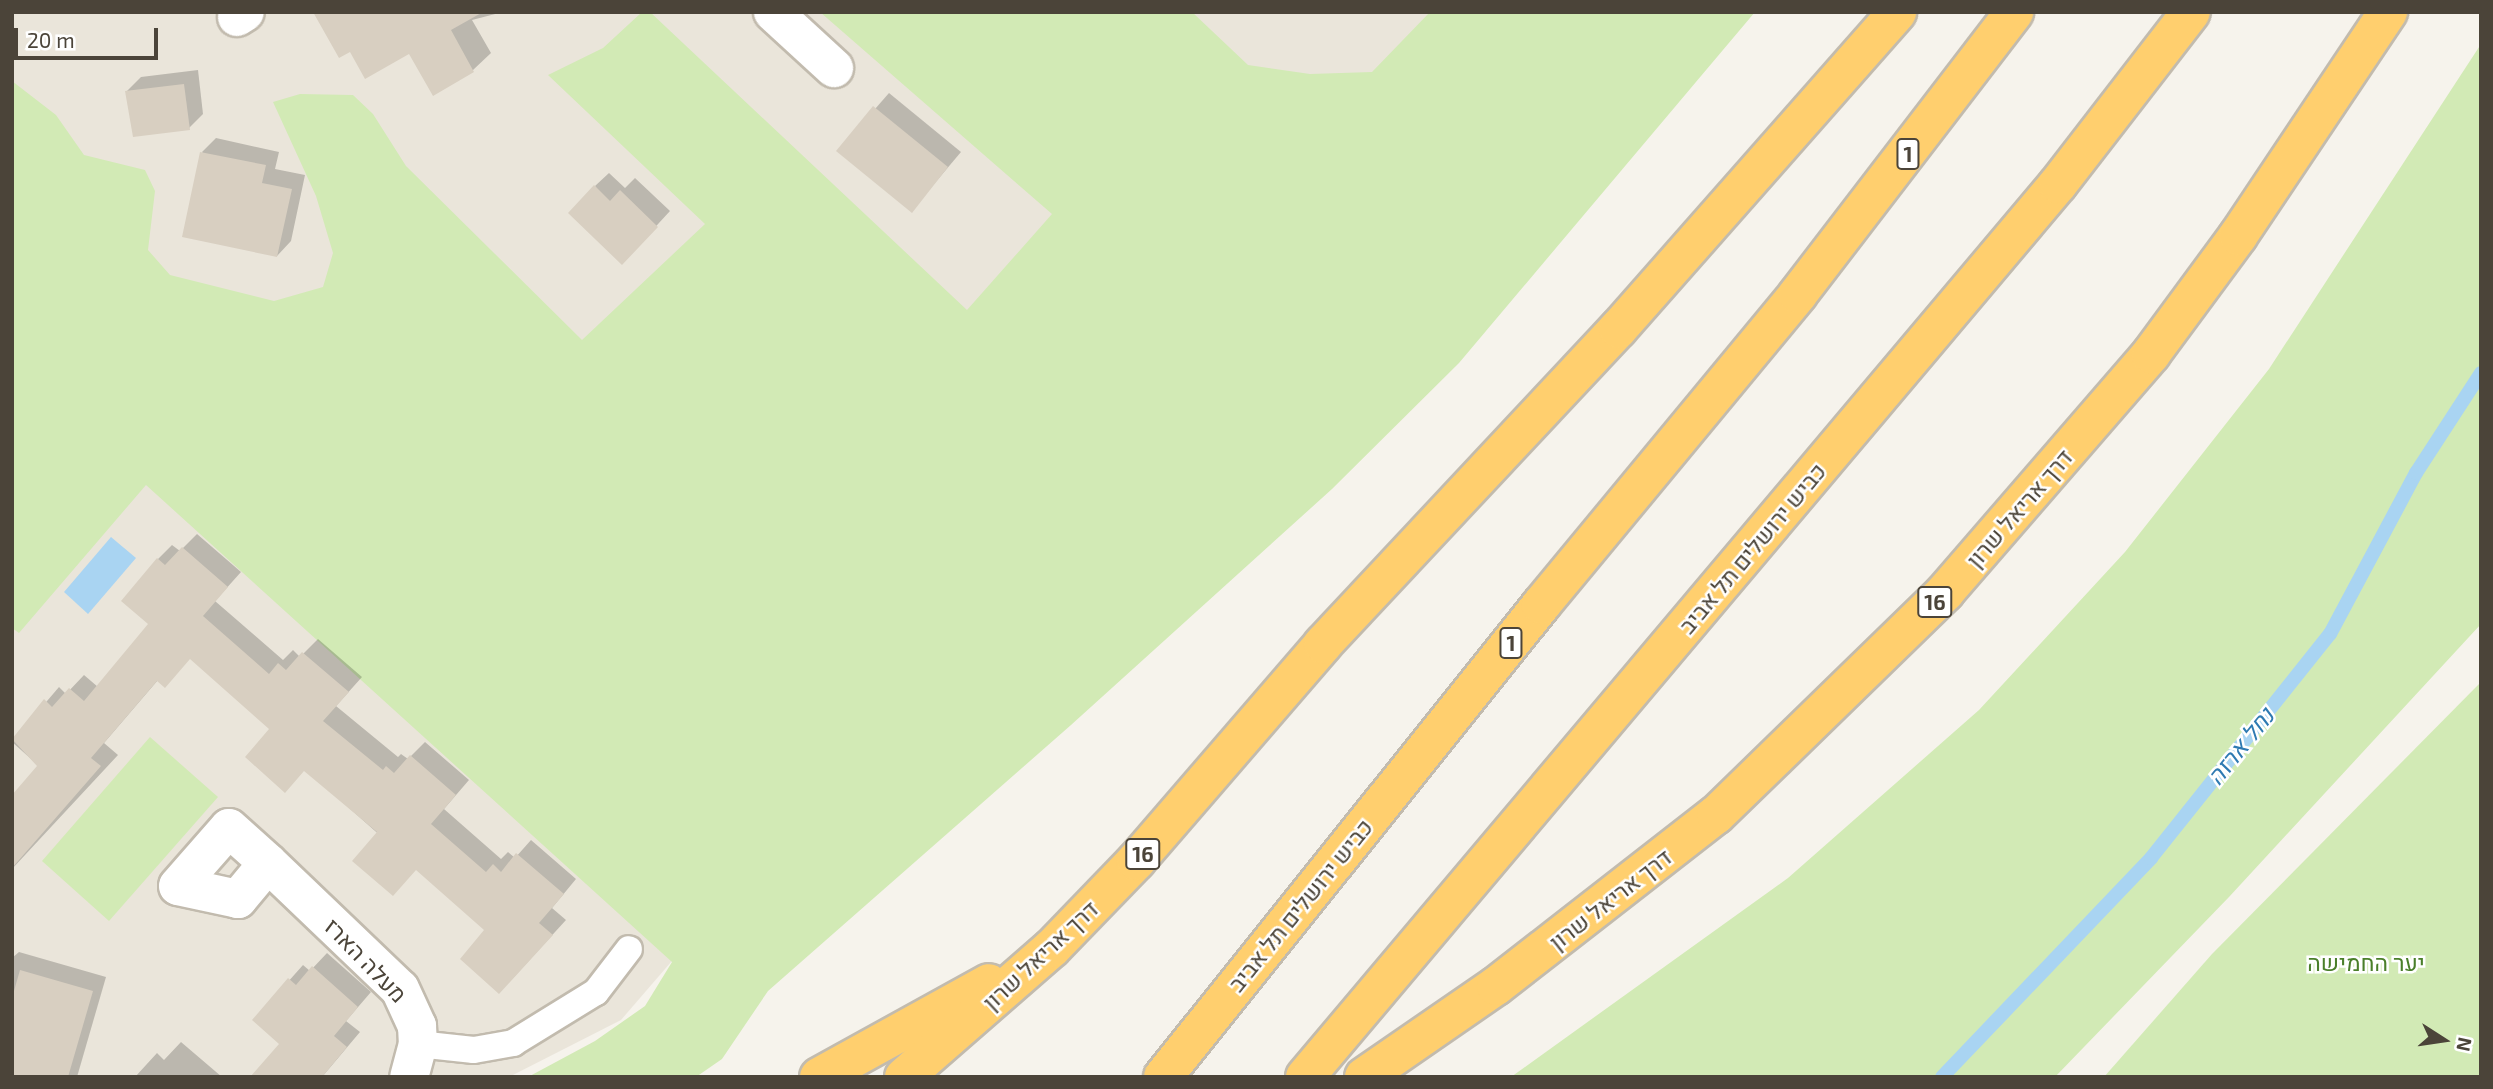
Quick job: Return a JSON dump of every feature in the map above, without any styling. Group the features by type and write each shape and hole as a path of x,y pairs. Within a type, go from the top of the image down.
{"highway":[{"name":"דרך אריאל שרון","path":"904,1077 1052,948 1196,795 1323,644 1618,329 1897,12"},
{"name":"כביש ירושלים תל אביב","path":"1163,1077 1798,294 2014,12"},
{"name":"כביש ירושלים תל אביב","path":"1305,1077 2058,184 2191,12"},
{"name":"דרך אריאל שרון","path":"1364,1077 1496,986 1716,815 1945,592 2158,344 2238,236 2388,12"},
{"path":"820,1077 1052,948"}],"street":[{"path":"772,12 834,68"},
{"name":"מעלה הארז","path":"268,863 400,989 411,1007 414,1060"}],"lane":[{"path":"414,1060 513,1043 596,992 628,948"}],"shaded area":[{"path":"12,12 1490,12 621,1020 509,1077 12,1077"}],"green space":[{"path":"642,12 650,12 967,310 1052,214 820,12 1192,12 1248,65 1310,74 1372,72 1430,12 1755,12 1459,363 1332,489 1071,725 768,991 722,1059 696,1077 528,1077 595,1041 645,1006 672,962 146,485 19,633 12,628 12,81 56,115 84,155 145,170 155,191 148,250 170,275 274,301 323,287 333,253 316,196 273,102 300,94 353,95 373,114 406,166 582,340 705,224 548,75 603,48"},
{"path":"2481,44 2481,624 2229,897 2055,1077 1511,1077 1788,878 1979,710 2125,552 2269,369"},
{"name":"יער החמישה","path":"2481,682 2481,1077 2104,1077 2212,954"},
{"path":"150,737 218,797 109,921 42,861"}],"water":[{"path":"111,537 136,558 88,614 64,592"}],"building":[{"path":"313,12 483,12 451,30 474,72 433,96 409,54 365,79 350,52 339,58"},
{"path":"184,84 190,130 133,137 125,91"},
{"path":"873,106 948,167 912,213 836,151"},
{"path":"200,152 266,165 262,183 292,189 277,257 182,237"},
{"path":"594,185 610,201 620,190 658,227 622,265 568,213"},
{"path":"182,547 228,587 203,616 269,674 278,663 286,670 302,652 349,692 323,721 383,770 386,766 394,773 410,755 456,795 431,824 486,872 493,864 501,872 516,853 564,894 539,923 553,935 499,994 460,959 484,930 416,870 393,896 352,861 377,832 304,771 285,793 245,757 269,729 190,659 165,688 157,681 91,758 101,766 12,868 12,795 37,766 12,739 44,699 52,707 69,688 84,701 148,624 121,601 157,558 165,565"},
{"path":"312,966 358,1007 334,1036 347,1047 322,1077 250,1077 279,1044 252,1020 288,978 296,985"},
{"path":"20,970 93,991 68,1077 12,1077 12,998"}],"waterway":[{"name":"נחל ארזה","path":"1942,1077 2151,858 2330,634 2416,473 2481,373"}]}
